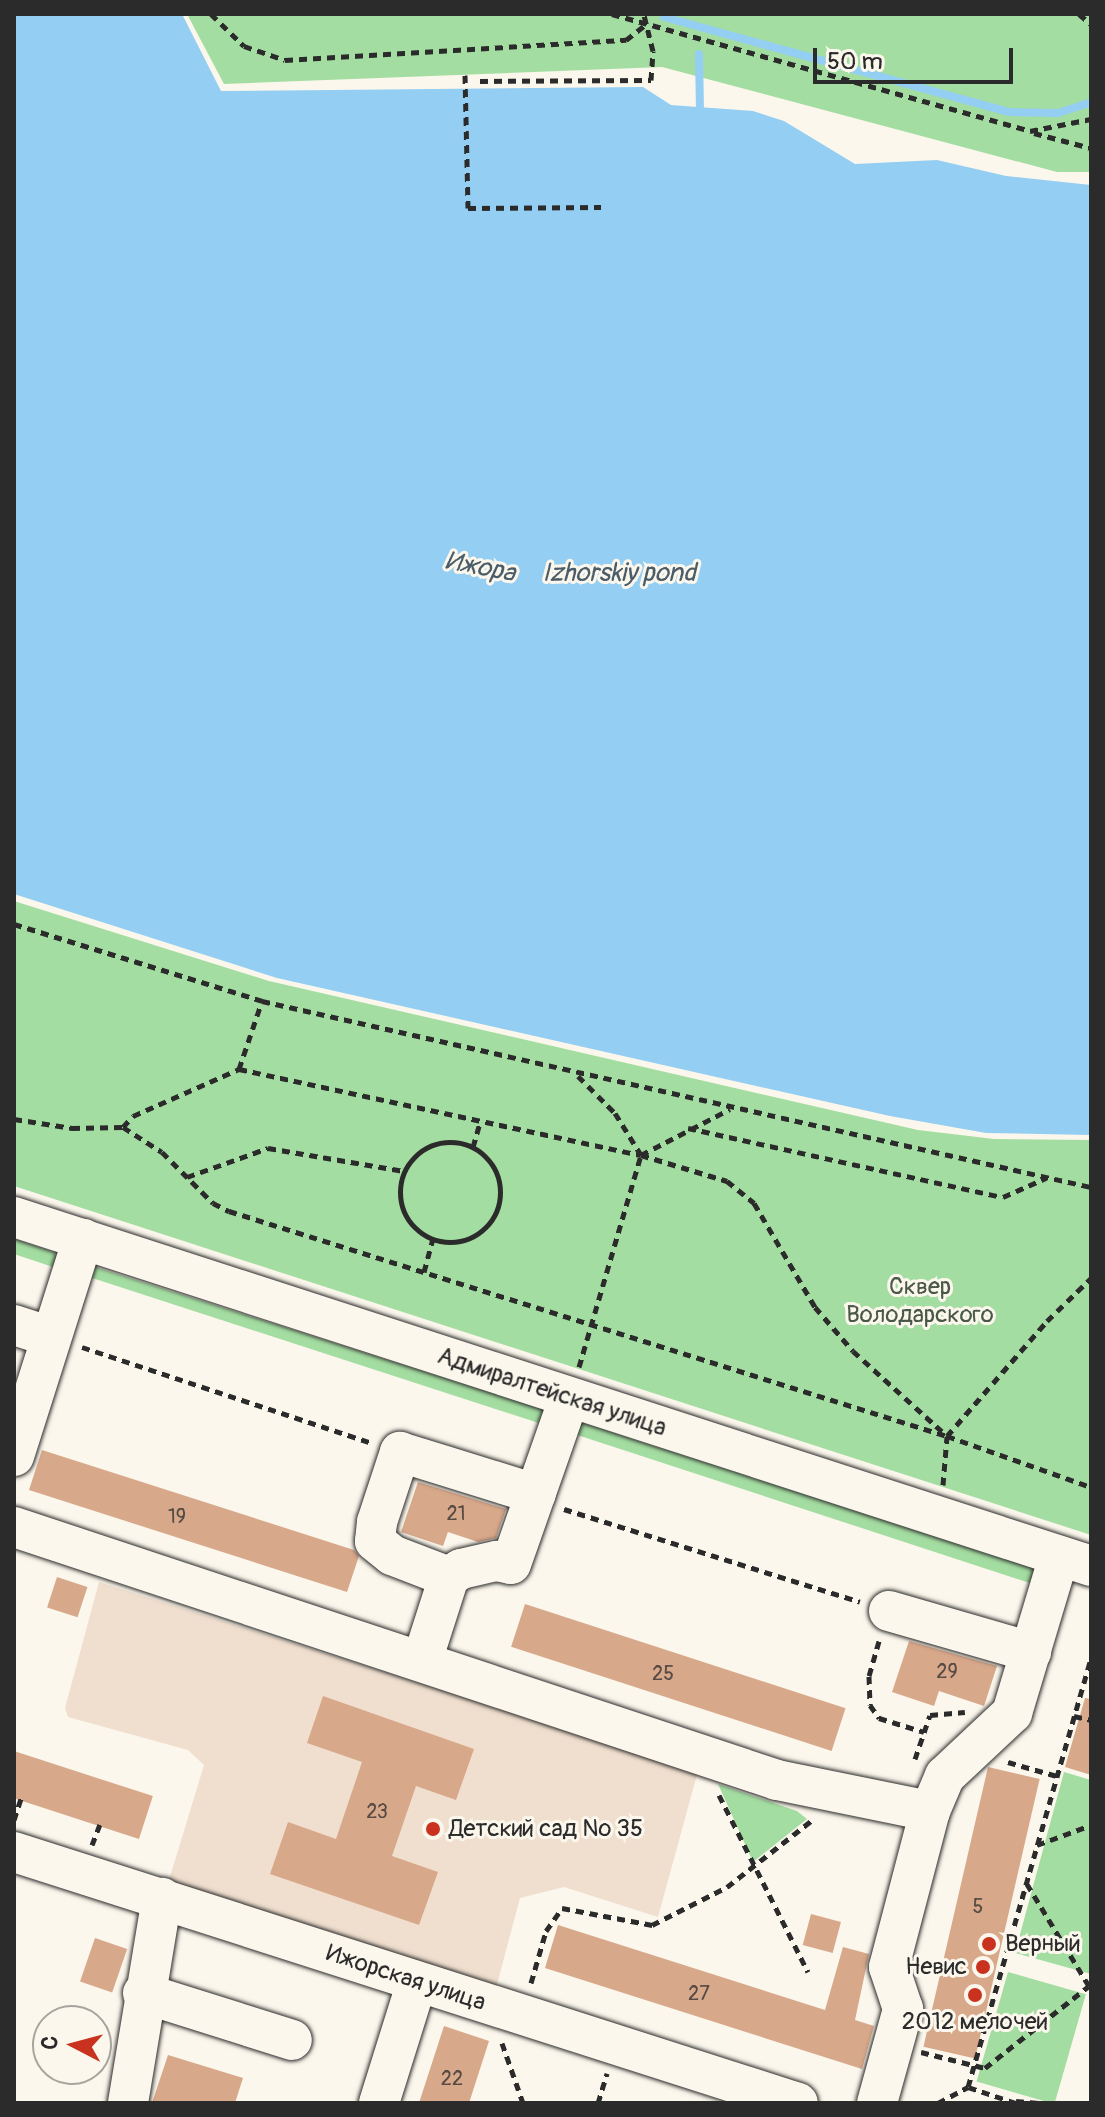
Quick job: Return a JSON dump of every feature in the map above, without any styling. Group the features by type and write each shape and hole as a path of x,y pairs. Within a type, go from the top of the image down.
{"street":[{"name":"Адмиралтейская улица","path":"14,1217 572,1386 1075,1561"},
{"path":"17,1436 83,1239"},
{"path":"14,1325 51,1337"},
{"path":"536,1494 400,1452 375,1541 392,1555 449,1577 485,1563 511,1564 536,1494 572,1386"},
{"path":"14,1527 698,1752 822,1789 930,1811"},
{"path":"877,2103 903,2009 889,1967 930,1811 945,1776 968,1751 1012,1713 1031,1652 1075,1561"},
{"path":"422,1661 449,1577"},
{"path":"889,1611 1031,1652"},
{"name":"Ижорская улица","path":"14,1852 798,2103"},
{"path":"128,2103 143,1993 162,1898"},
{"path":"379,2103 417,1982"},
{"path":"143,1993 292,2040"}],"path":[{"path":"211,14 244,46 285,60 626,40 645,25"},
{"path":"612,14 1091,148"},
{"path":"480,81 651,80 653,51 644,14"},
{"path":"1079,14 1091,24"},
{"path":"465,75 468,208 601,207"},
{"path":"1030,131 1091,119"},
{"path":"14,924 262,1001 576,1074 1091,1187"},
{"path":"239,1069 262,1001"},
{"path":"123,1127 133,1116 239,1069 641,1155 742,1190 815,1307 853,1351 947,1436"},
{"path":"576,1074 615,1113 641,1155"},
{"path":"572,1386 641,1155 731,1108"},
{"path":"14,1119 72,1128 123,1127 229,1211 947,1436 1091,1487"},
{"path":"473,1147 480,1123"},
{"path":"688,1128 1003,1197 1047,1177"},
{"path":"457,1142 473,1147 496,1171 499,1204 487,1225 466,1240 433,1239 413,1225 401,1204 404,1171 413,1158 433,1145 457,1142"},
{"path":"187,1177 268,1148 404,1171"},
{"path":"424,1272 433,1239"},
{"path":"943,1494 947,1436 1047,1321 1091,1278"},
{"path":"51,1337 400,1452"},
{"path":"536,1494 545,1503 889,1611 869,1676 870,1705 879,1718 924,1732"},
{"path":"968,2087 1091,1657"},
{"path":"1074,1716 1091,1720"},
{"path":"968,1751 1057,1776"},
{"path":"698,1752 808,1972"},
{"path":"523,2103 494,2021 529,1990 546,1931 562,1908 652,1925 727,1887 753,1867 816,1816 822,1789"},
{"path":"14,1820 21,1798"},
{"path":"1037,1845 1091,1825"},
{"path":"893,2045 985,2068 1089,1986 1026,1883"},
{"path":"598,2103 612,2058"},
{"path":"938,2103 968,2087 1016,2102 1039,2103"}],"shaded area":[{"name":"Детский сад № 35","path":"99,1582 698,1771 658,1917 564,1887 520,1898 495,1992 166,1890 204,1765 188,1750 68,1717 65,1708"}],"green space":[{"path":"187,14 1091,14 1091,172 1057,172 662,67 224,84"},
{"name":"Сквер Володарского","path":"14,901 269,981 918,1130 994,1139 1091,1140 1091,1535 14,1186"},
{"path":"14,1239 54,1252 62,1270 14,1254"},
{"path":"92,1266 545,1410 551,1427 83,1275"},
{"path":"580,1422 1035,1569 1042,1587 565,1431"},
{"path":"1064,1772 1091,1780 1091,1974 1015,1953"},
{"path":"718,1784 797,1811 807,1819 753,1862"},
{"path":"1008,1972 1086,1994 1055,2103 977,2082"}],"water":[{"name":"Izhorskiy pond","path":"14,14 182,14 221,91 643,87 671,105 753,111 784,121 855,164 937,160 1006,176 1091,185 1091,1135 986,1133 890,1116 277,978 14,894"}],"building":[{"path":"42,1450 354,1550 359,1556 347,1592 29,1490"},
{"path":"418,1482 506,1509 496,1538 478,1542 448,1532 443,1546 401,1532"},
{"path":"57,1577 87,1587 78,1617 47,1607"},
{"path":"525,1604 846,1708 832,1751 511,1647"},
{"path":"909,1641 997,1666 984,1706 939,1691 934,1706 892,1692"},
{"path":"323,1696 474,1749 456,1800 416,1786 392,1856 438,1872 419,1925 270,1874 288,1822 336,1839 362,1762 307,1743"},
{"path":"1085,1698 1091,1699 1091,1775 1065,1767"},
{"path":"14,1751 153,1796 139,1839 14,1798"},
{"path":"988,1767 1040,1779 975,2059 923,2047"},
{"path":"811,1914 841,1922 833,1953 803,1945"},
{"path":"558,1925 825,2010 843,1947 869,1954 855,2020 874,2026 862,2069 545,1968"},
{"path":"95,1938 127,1949 112,1993 80,1981"},
{"path":"444,2026 489,2041 469,2103 419,2103"},
{"path":"168,2055 243,2078 235,2103 152,2103"}],"waterway":[{"path":"664,17 1009,112 1058,113 1091,102"},
{"path":"699,54 700,110"}],"place":[{"name":"Детский сад № 35","path":"433,1829"},
{"name":"Верный","path":"989,1944"},
{"name":"Невис","path":"983,1967"},
{"name":"2012 мелочей","path":"975,1995"}],"water label":[{"name":"Ижора","path":"480,568"}]}
